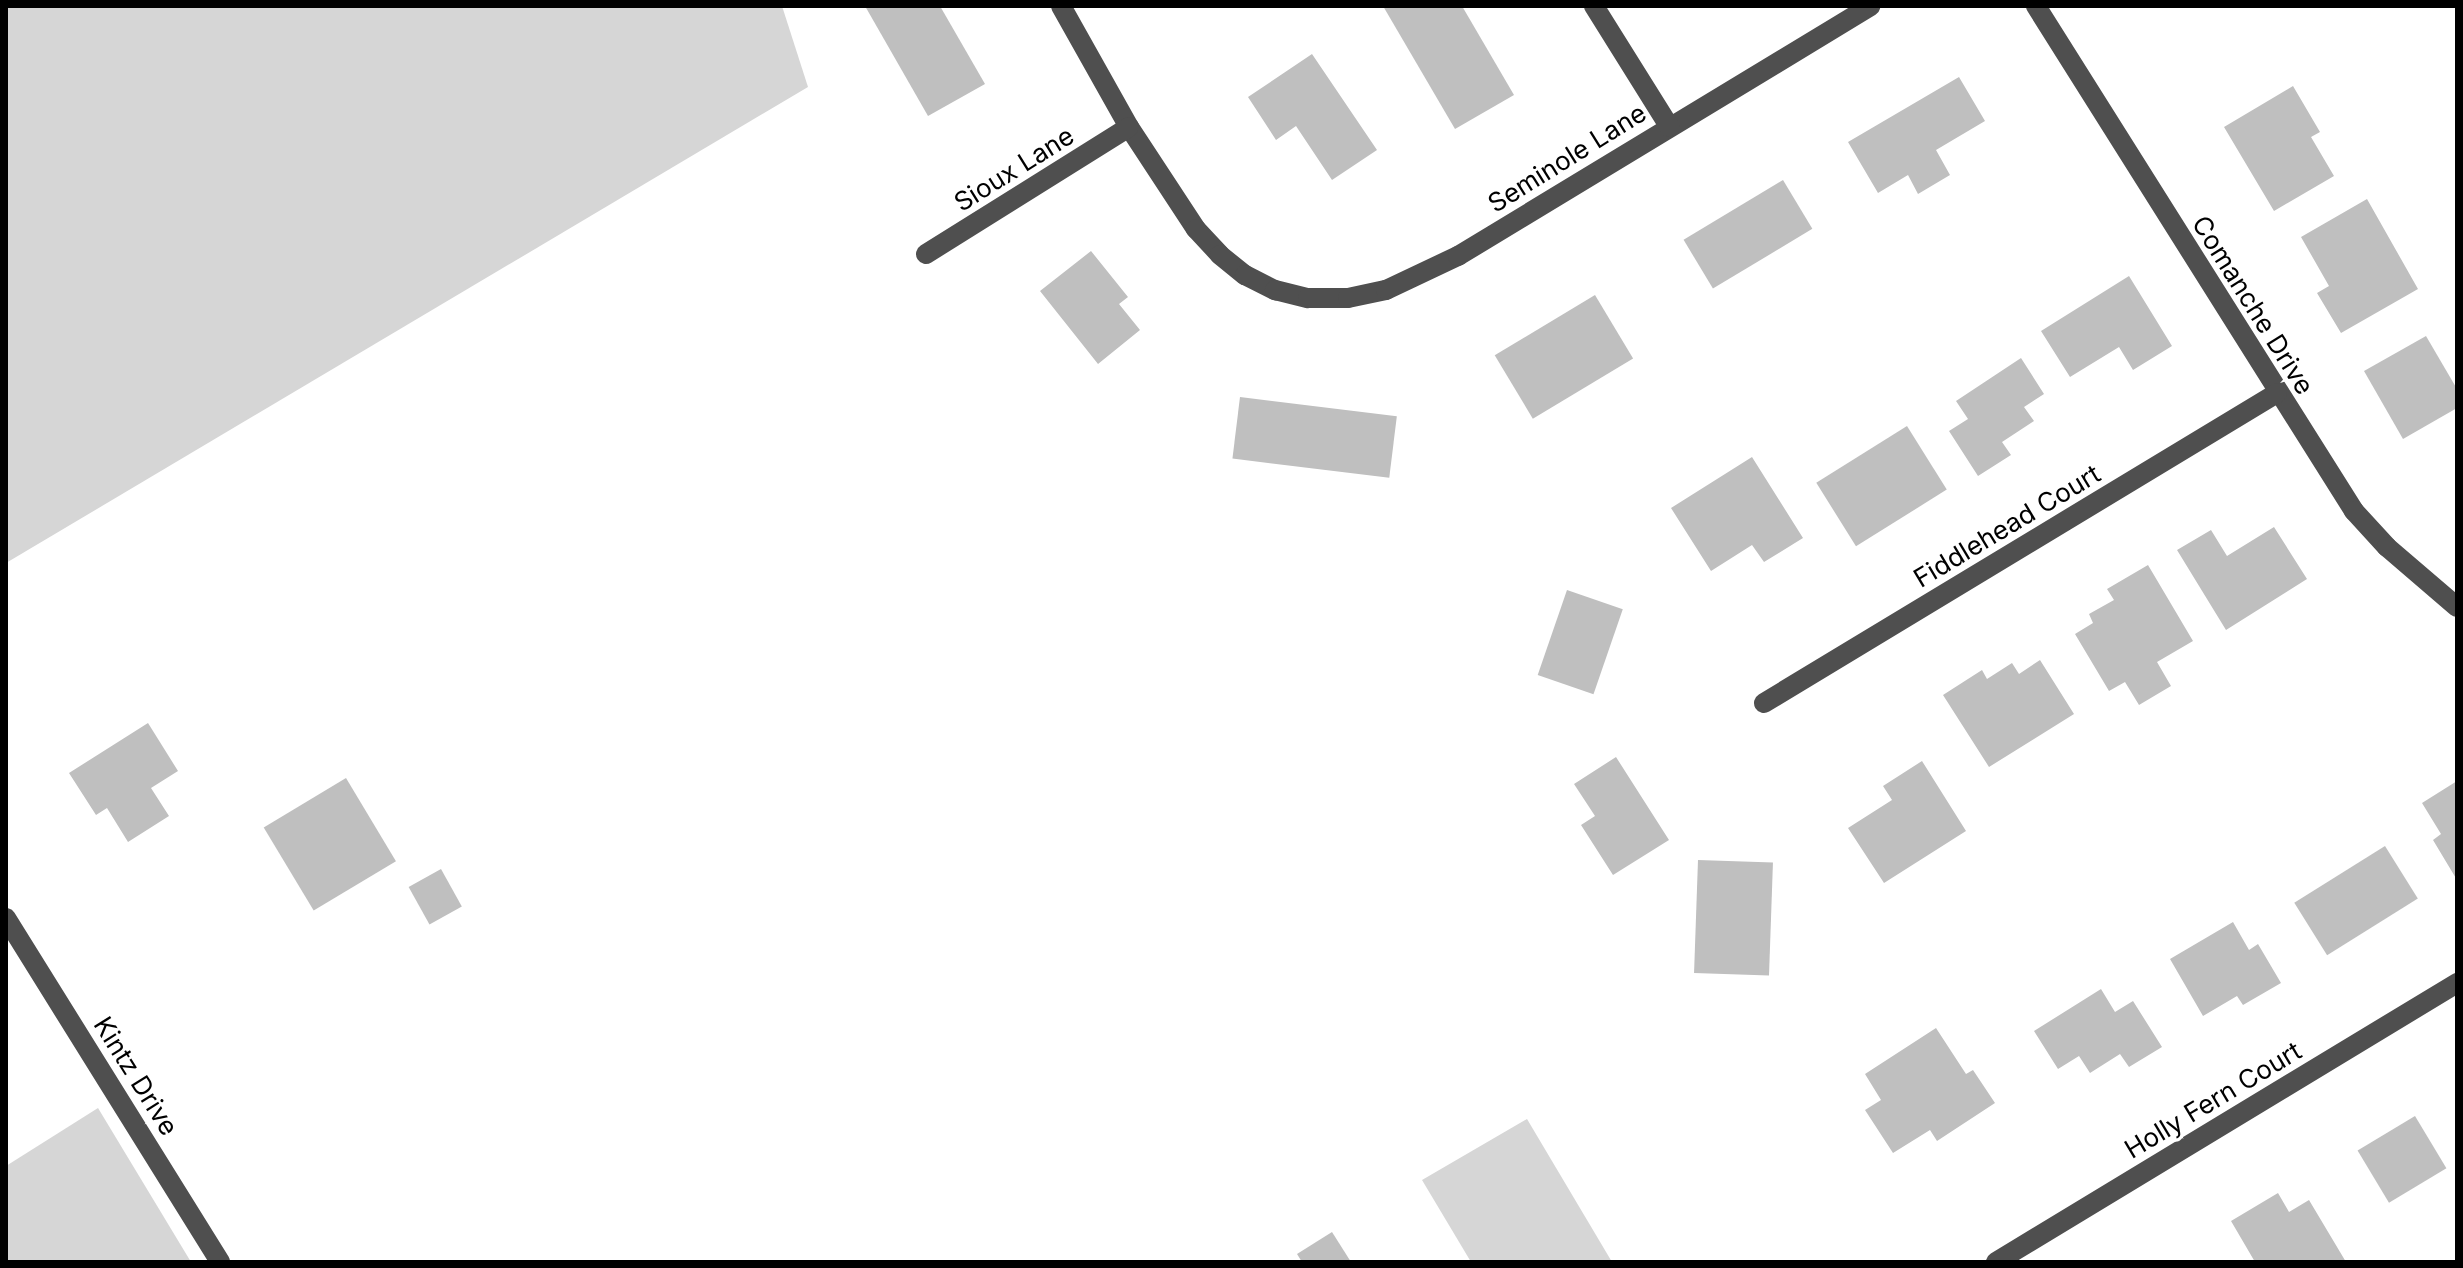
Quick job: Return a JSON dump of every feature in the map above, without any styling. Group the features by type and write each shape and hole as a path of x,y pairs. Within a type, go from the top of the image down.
{"street":[{"name":"Seminole Lane","path":"1061,6 1129,127 1196,229 1220,255 1245,275 1275,290 1308,298 1348,298 1386,290 1458,256 1870,6"},
{"path":"1594,6 1669,126"},
{"name":"Comanche Drive","path":"2036,6 2354,511 2387,547 2457,607"},
{"name":"Sioux Lane","path":"926,254 1129,127"},
{"name":"Fiddlehead Court","path":"1764,703 2277,393"},
{"name":"Kintz Drive","path":"6,918 220,1262"},
{"name":"Holly Fern Court","path":"1996,1262 2457,983"}],"shaded area":[{"path":"6,6 782,6 808,87 6,563"},
{"path":"98,1108 191,1262 6,1262 6,1166"},
{"path":"1527,1119 1612,1262 1471,1262 1422,1180"}],"building":[{"path":"865,6 940,6 985,84 928,116"},
{"path":"1383,6 1462,6 1514,95 1455,129"},
{"path":"1312,54 1377,150 1332,180 1296,126 1276,140 1248,97"},
{"path":"1959,77 1985,121 1936,150 1950,175 1918,194 1908,175 1878,193 1848,142"},
{"path":"2293,86 2320,132 2311,137 2334,176 2274,211 2224,127"},
{"path":"1783,180 1812,229 1713,289 1684,240"},
{"path":"2367,199 2418,289 2341,333 2317,293 2329,286 2301,237"},
{"path":"1091,251 1128,297 1119,304 1140,330 1098,364 1040,291"},
{"path":"2129,276 2172,346 2133,370 2119,347 2070,377 2041,331"},
{"path":"1595,295 1633,358 1533,419 1495,355"},
{"path":"2426,336 2457,389 2457,408 2403,439 2364,371"},
{"path":"2021,358 2044,394 2024,407 2034,421 2002,442 2011,455 1978,476 1949,431 1968,419 1956,401"},
{"path":"1240,397 1397,416 1389,478 1232,459"},
{"path":"1907,426 1947,490 1856,546 1816,483"},
{"path":"1752,457 1803,538 1764,562 1752,545 1711,571 1671,508"},
{"path":"2274,527 2307,579 2226,630 2177,550 2211,530 2227,556"},
{"path":"2148,565 2193,641 2157,662 2171,686 2139,705 2125,682 2109,691 2075,634 2093,623 2089,614 2114,600 2107,589"},
{"path":"1567,590 1623,609 1593,694 1538,675"},
{"path":"2040,660 2074,714 1989,767 1943,695 1982,670 1987,679 2012,663 2019,674"},
{"path":"148,723 178,771 151,788 169,816 128,842 107,808 96,815 69,773"},
{"path":"1616,757 1669,840 1613,875 1581,825 1595,816 1574,784"},
{"path":"1922,761 1966,831 1884,883 1848,828 1892,800 1883,786"},
{"path":"346,778 396,861 314,911 264,827"},
{"path":"2457,781 2457,880 2433,840 2441,834 2422,803"},
{"path":"2385,846 2418,899 2327,955 2294,903"},
{"path":"1698,860 1773,863 1769,976 1694,973"},
{"path":"441,869 462,907 429,925 409,887"},
{"path":"2233,922 2249,950 2258,944 2281,983 2243,1005 2237,996 2203,1016 2170,959"},
{"path":"2101,989 2115,1012 2133,1001 2162,1047 2129,1067 2120,1054 2090,1073 2079,1056 2058,1069 2034,1031"},
{"path":"1936,1028 1966,1074 1973,1070 1995,1103 1937,1141 1930,1130 1893,1153 1865,1110 1881,1100 1865,1074"},
{"path":"2415,1116 2446,1168 2389,1203 2358,1151"},
{"path":"2278,1193 2289,1212 2309,1200 2346,1262 2255,1262 2231,1221"},
{"path":"1332,1232 1351,1262 1302,1262 1297,1254"}]}
